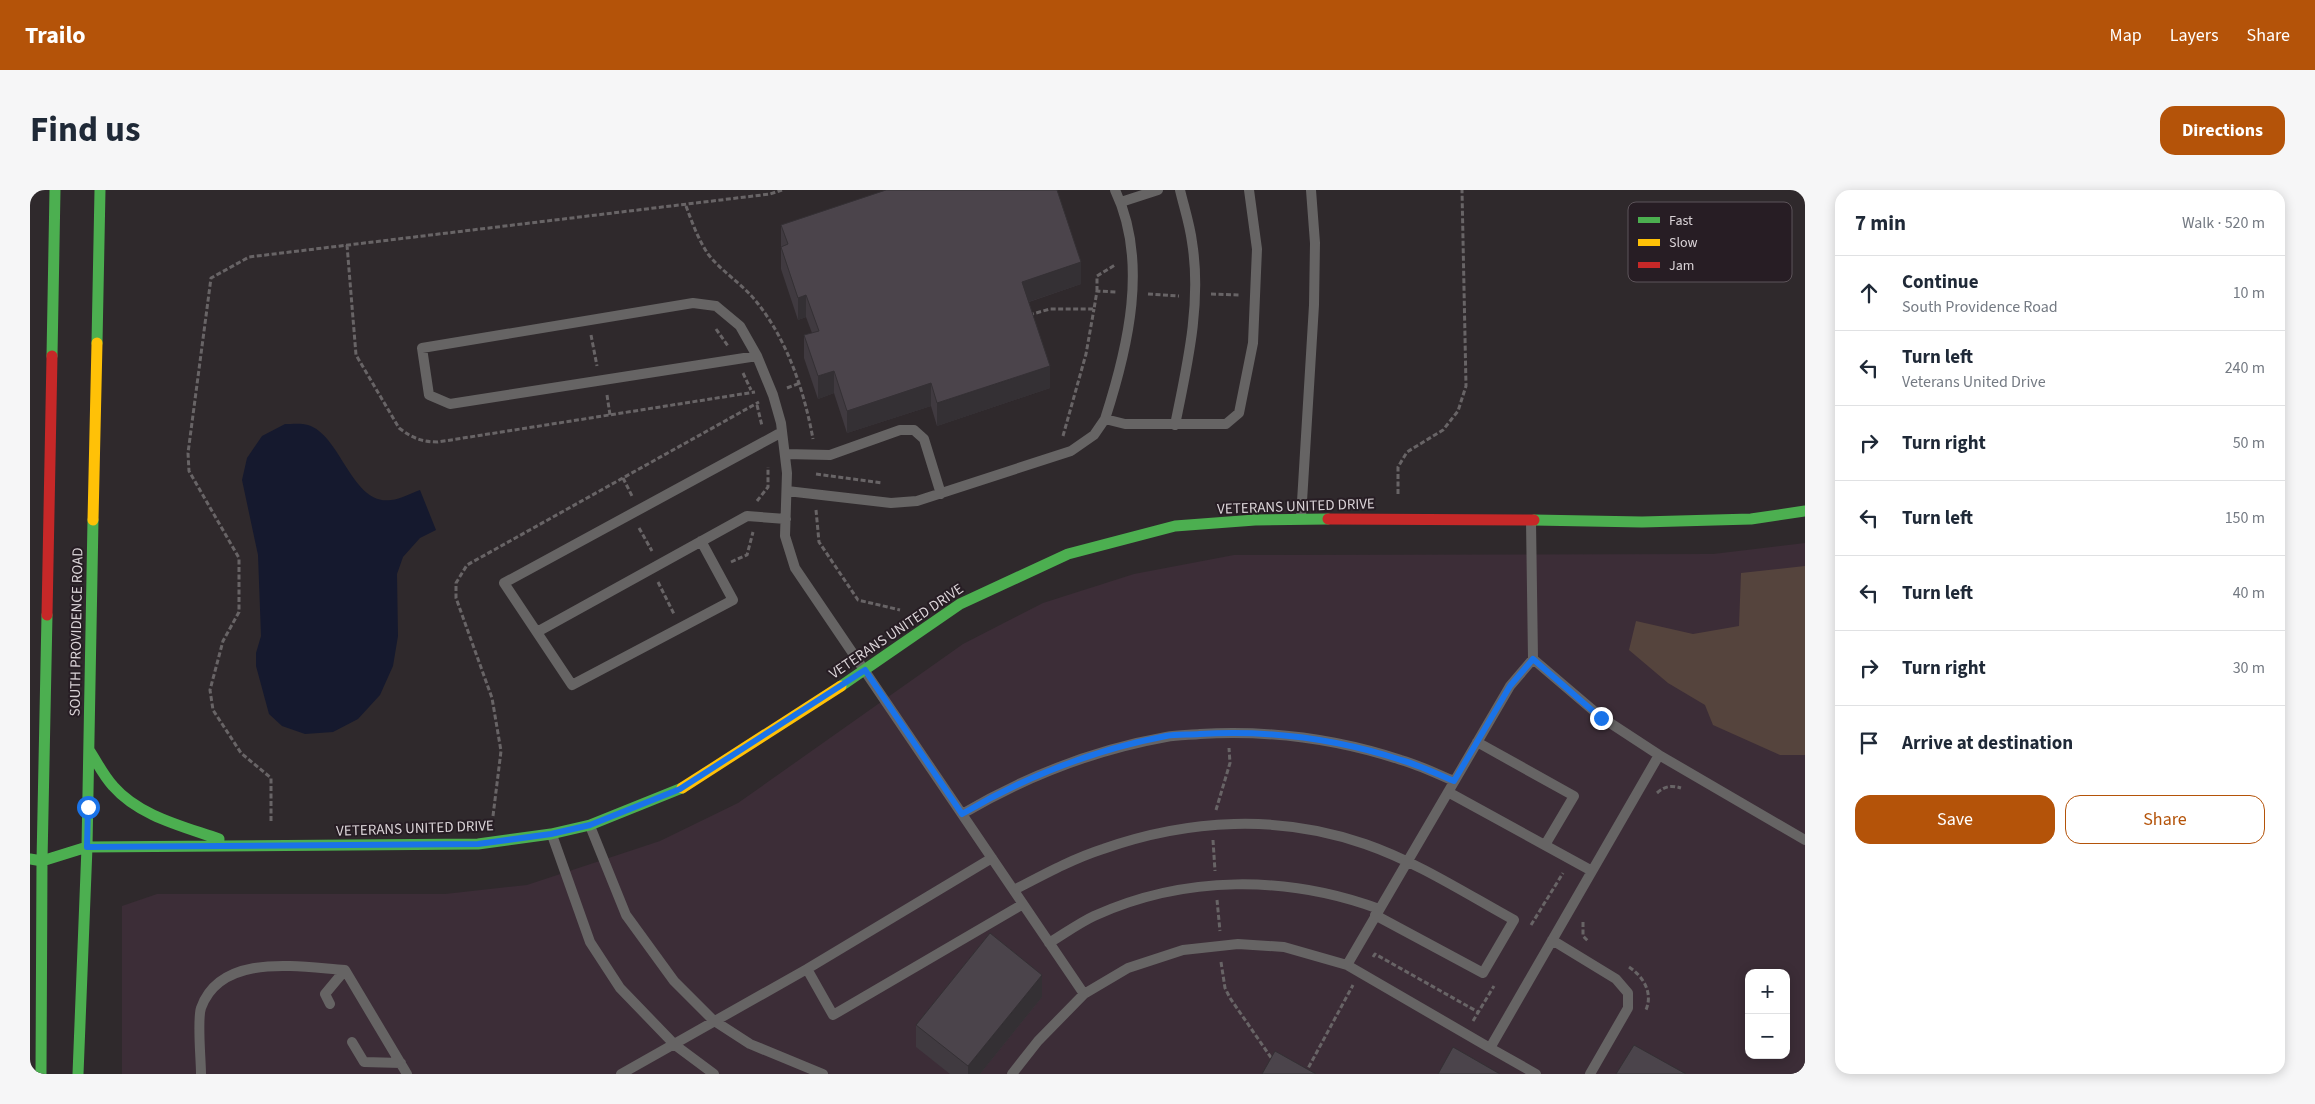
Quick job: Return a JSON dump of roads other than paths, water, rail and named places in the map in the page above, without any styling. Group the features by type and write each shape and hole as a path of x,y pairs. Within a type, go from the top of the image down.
{"main road":[{"name":"SOUTH PROVIDENCE ROAD","path":"41,1074 36,860 43,823 55,190"},
{"name":"SOUTH PROVIDENCE ROAD","path":"78,1074 87,847 100,190"},
{"name":"VETERANS UNITED DRIVE","path":"87,847 342,846 490,842 551,834 590,825 680,789 865,670 960,604 1068,554 1175,526 1255,520 1399,518 1642,522 1751,519 1805,511"},
{"path":"34,730 46,683"},
{"path":"89,750 113,786 129,801 154,816 235,845"},
{"path":"30,820 43,823 57,831"},
{"path":"72,839 87,847"},
{"path":"36,860 87,847"}],"lane":[{"path":"787,491 891,503 917,501 1071,451 1094,435 1106,419 1127,340 1132,293 1131,249 1121,202 1115,190"},
{"path":"1121,202 1158,190"},
{"path":"1175,425 1190,345 1195,295 1193,243 1180,190"},
{"path":"1106,419 1125,424 1226,424 1239,413 1253,344 1256,296 1257,250 1249,190"},
{"path":"1301,519 1314,304 1315,244 1311,190"},
{"path":"757,356 450,404 429,396 422,348 693,303 716,306 740,326 757,356 773,395 782,432 787,473 785,536 795,568 1084,994"},
{"path":"784,454 830,455 900,430 914,430 924,438 941,494"},
{"path":"701,541 733,600 572,684 504,583 782,432"},
{"path":"537,632 747,516 786,519"},
{"path":"1346,965 1510,686 1533,659 1531,520"},
{"path":"1533,659 1601,718 1805,840"},
{"path":"962,814 1002,791 1048,770 1112,749 1168,736 1228,732 1288,736 1338,743 1402,760 1454,781"},
{"path":"1477,742 1574,796 1545,846"},
{"path":"1490,1048 1659,754"},
{"path":"1448,792 1592,871"},
{"path":"1014,890 1102,849 1155,832 1212,824 1264,823 1320,831 1366,844 1407,862 1514,920 1483,973 1349,898 1293,887 1252,883 1216,886 1137,899 1093,916 1049,943"},
{"path":"590,825 626,916 674,981 713,1020 750,1044 824,1074"},
{"path":"551,834 590,942 620,988 676,1045 714,1074"},
{"path":"621,1074 676,1045 713,1020 806,969 992,858"},
{"path":"806,969 833,1015 1023,904"},
{"path":"1552,940 1616,979 1628,993 1628,1008 1590,1074"},
{"path":"1012,1074 1038,1040 1084,994 1128,968 1183,950 1238,944 1284,947 1346,965 1536,1074"},
{"path":"201,1074 200,1010 214,986 236,972 265,966 346,970"},
{"path":"330,1004 325,994 346,970"},
{"path":"346,970 407,1074"},
{"path":"352,1042 364,1062 401,1063"}],"water":[{"path":"285,424 306,424 319,431 329,442 356,482 366,492 378,499 391,500 420,490 436,530 420,538 403,557 397,574 398,636 393,666 380,695 358,719 333,732 305,734 282,726 269,714 256,666 256,653 261,636 258,555 242,480 247,458 262,436"}]}
